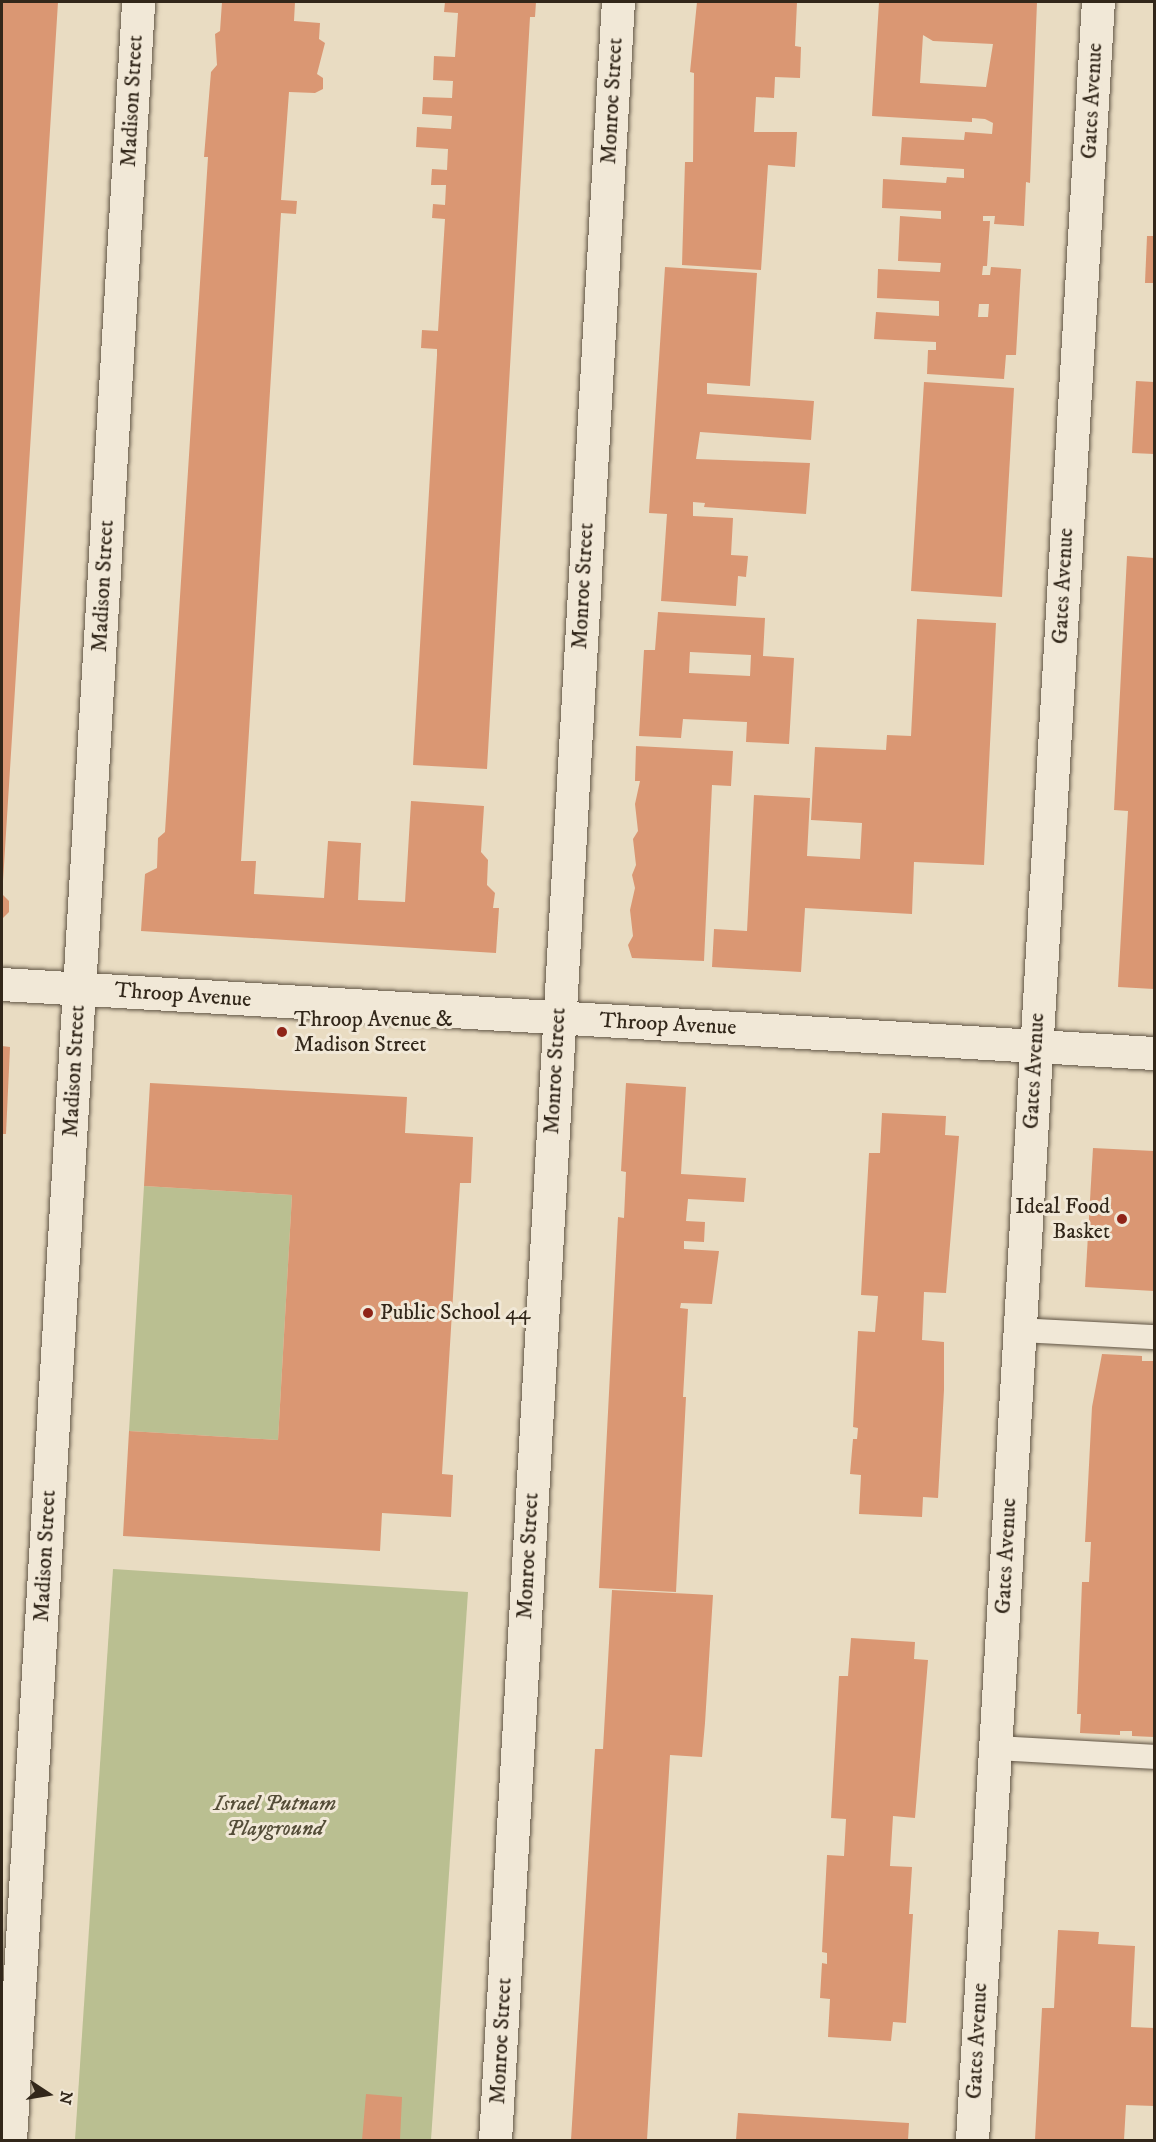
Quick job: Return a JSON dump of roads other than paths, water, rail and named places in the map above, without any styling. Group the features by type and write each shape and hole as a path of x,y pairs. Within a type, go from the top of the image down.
{"street":[{"name":"Madison Street","path":"10,2140 138,2"},
{"name":"Monroe Street","path":"495,2140 618,2"},
{"name":"Gates Avenue","path":"972,2140 1098,2"},
{"name":"Throop Avenue","path":"2,984 1155,1053"}],"lane":[{"path":"1019,1330 1155,1337"},
{"path":"995,1748 1155,1757"}],"place":[{"name":"Throop Avenue & Madison Street","path":"282,1032"},
{"name":"Ideal Food Basket","path":"1122,1219"},
{"name":"Public School 44","path":"368,1313"}],"park label":[{"name":"Israel Putnam Playground","path":"275,1816"}]}
